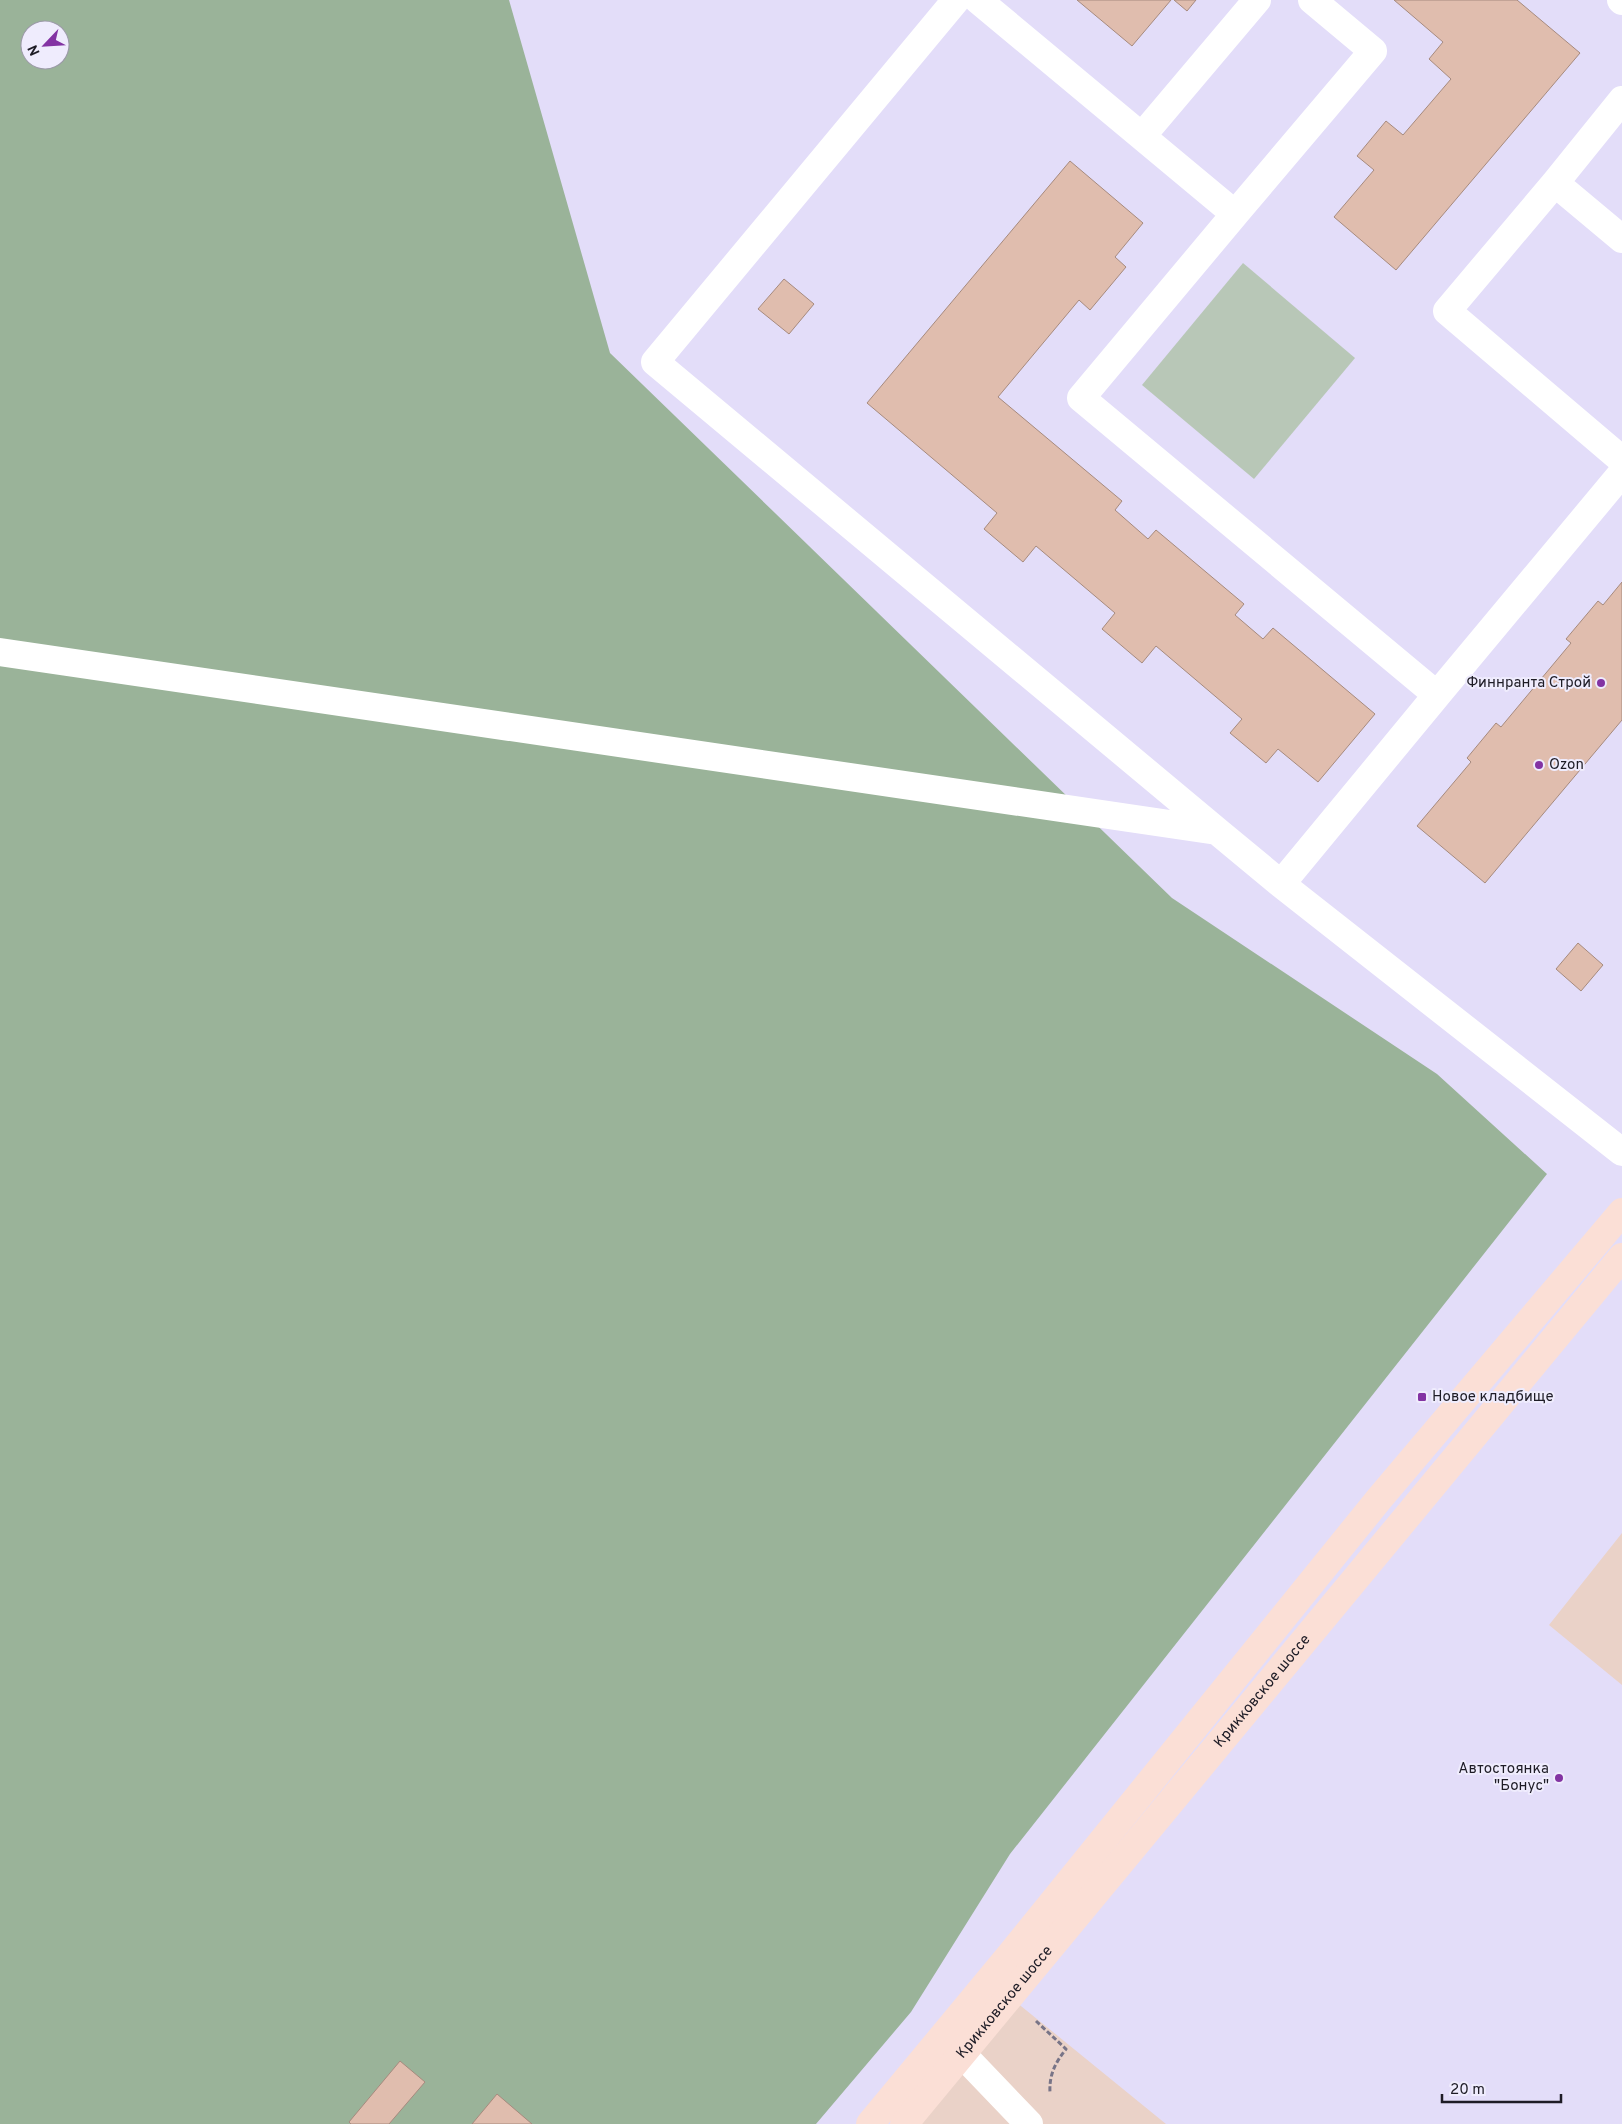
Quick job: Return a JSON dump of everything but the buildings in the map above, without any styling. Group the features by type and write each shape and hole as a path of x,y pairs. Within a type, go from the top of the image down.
{"main road":[{"path":"870,2124 1017,1946 1379,1499 1622,1212"},
{"name":"Крикковское шоссе","path":"904,2124 1622,1257"}],"street":[{"path":"956,0 655,362 1281,884 1622,1152"},
{"path":"978,0 1235,214"},
{"path":"1142,136 1257,0"},
{"path":"1312,0 1373,51 1081,398 1437,695"},
{"path":"1622,100 1555,183 1446,311 1622,460"},
{"path":"1555,183 1622,240"},
{"path":"1281,884 1622,473"},
{"path":"0,652 1217,831"},
{"path":"962,2054 1029,2124"}],"shaded area":[{"path":"1622,1533 1622,1685 1549,1625"},
{"path":"1010,1997 1166,2124 904,2124"}],"green space":[{"path":"0,0 509,0 610,353 1172,898 1437,1074 1547,1174 1010,1854 911,2012 816,2124 0,2124"},
{"path":"1243,263 1355,358 1254,479 1142,385"}],"place":[{"name":"Финнранта Строй","path":"1601,683"},
{"name":"Ozon","path":"1539,765"},
{"name":"Новое кладбище","path":"1422,1397"},
{"name":"Автостоянка \"Бонус\"","path":"1559,1778"}]}
